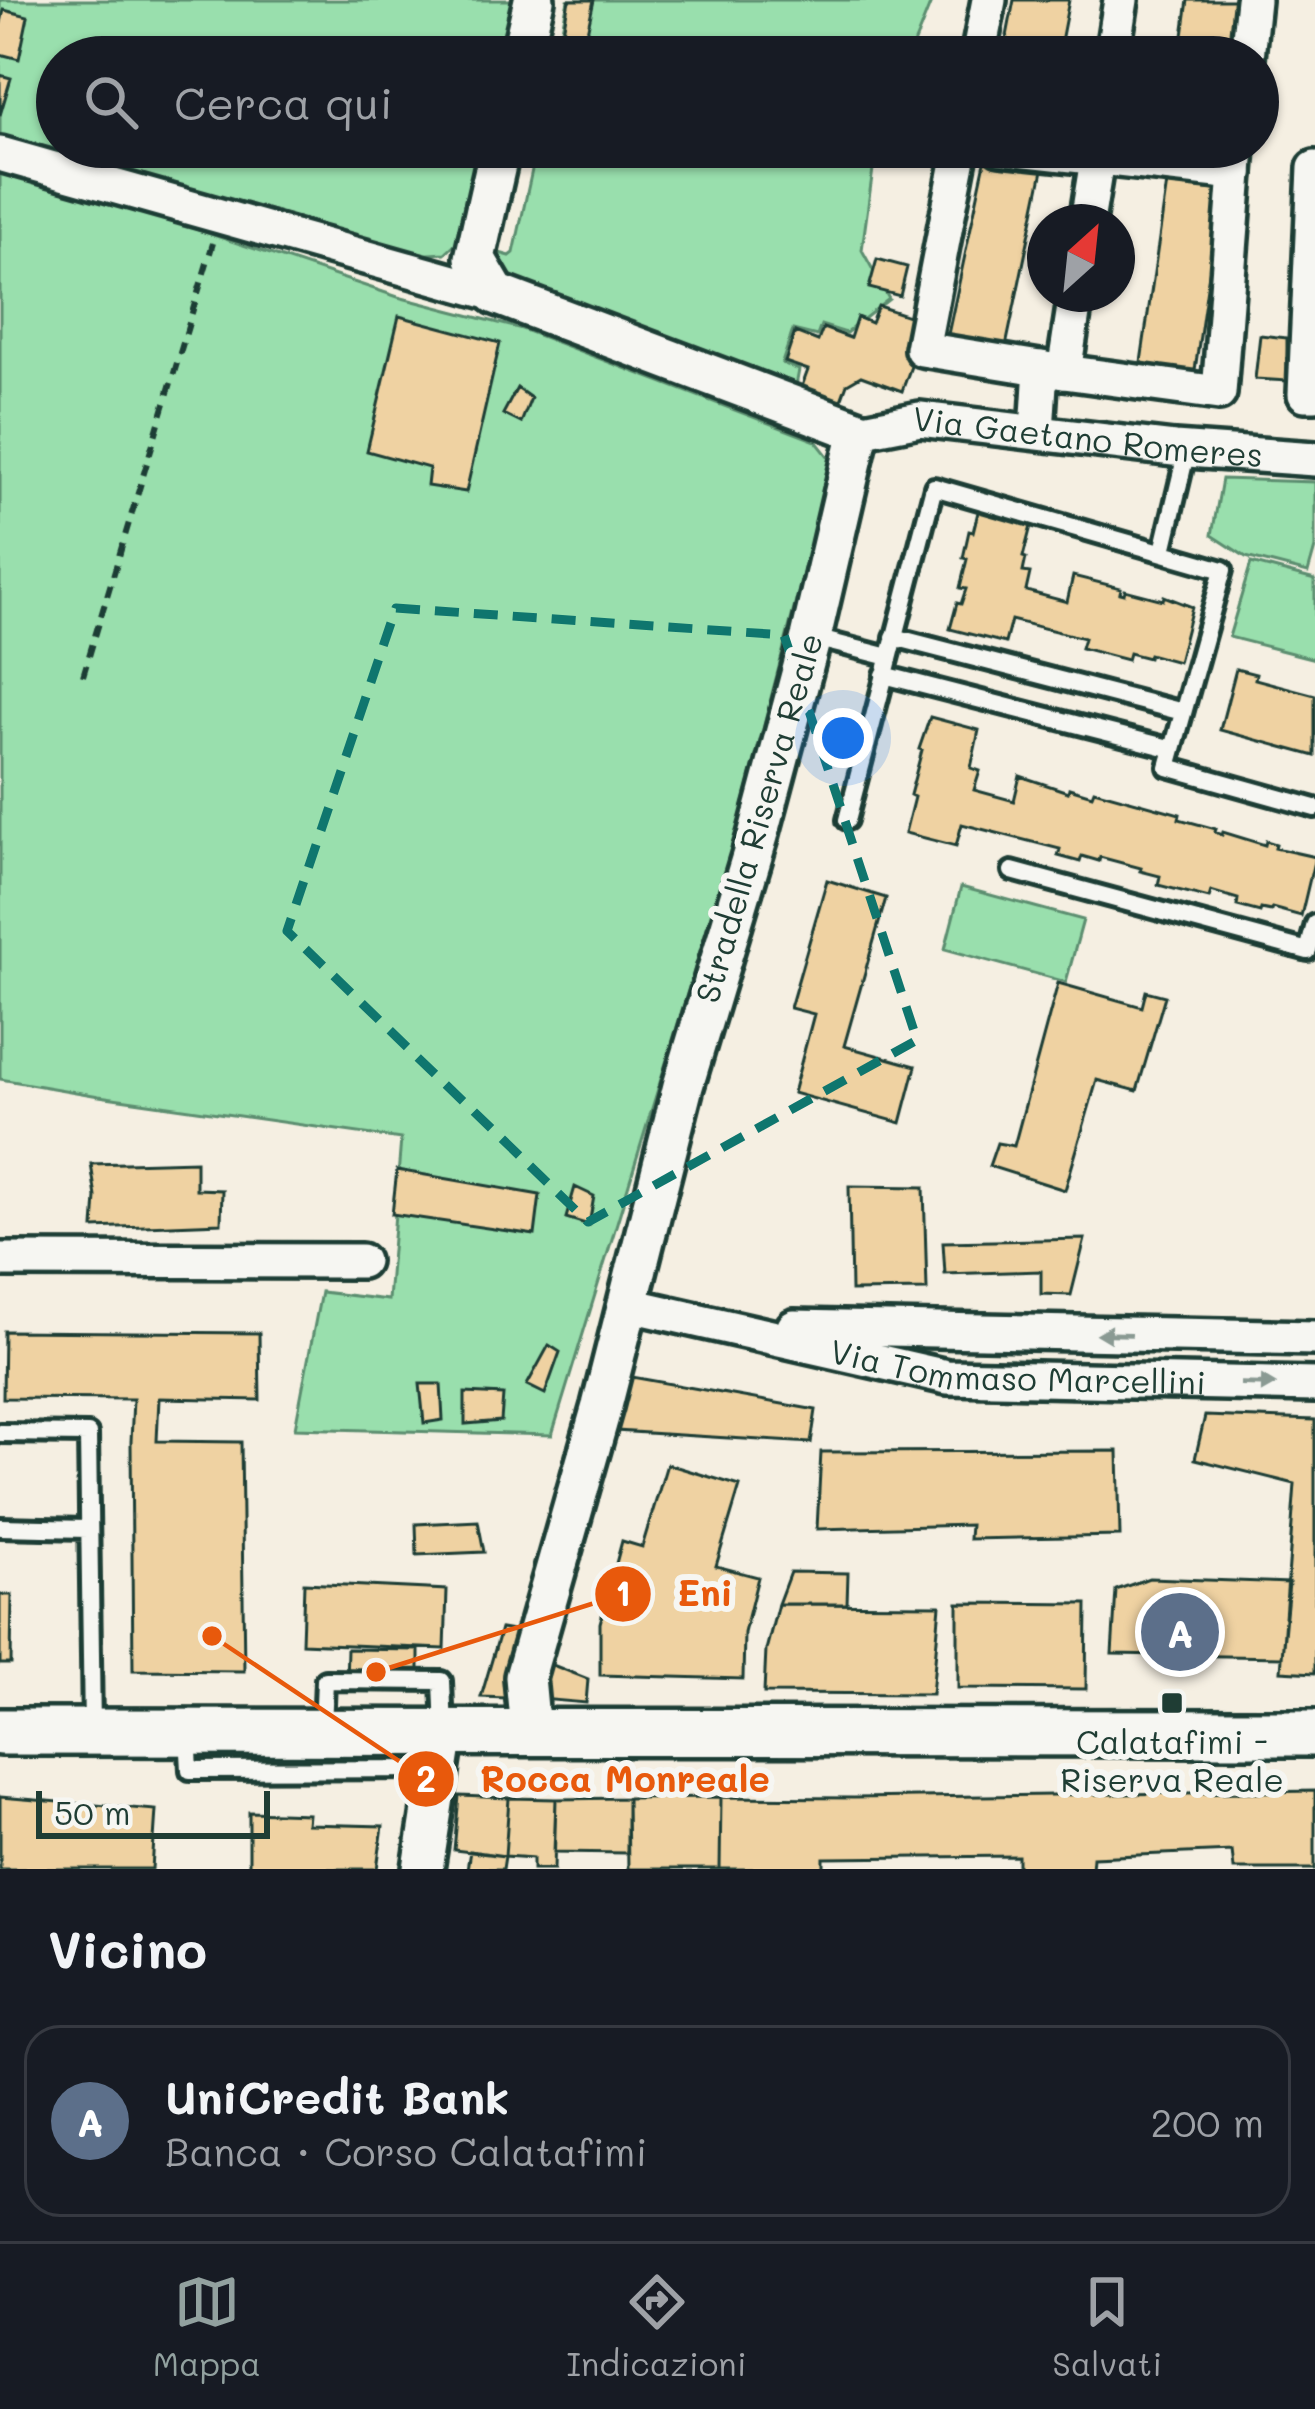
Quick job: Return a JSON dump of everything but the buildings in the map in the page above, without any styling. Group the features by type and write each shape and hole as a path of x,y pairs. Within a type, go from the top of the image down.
{"main road":[{"path":"0,1732 322,1733 441,1751 530,1731 1315,1733"}],"street":[{"path":"526,36 534,0"},
{"path":"982,36 989,0"},
{"path":"1115,36 1121,0"},
{"path":"1249,36 1253,0"},
{"path":"0,154 36,164"},
{"path":"49,168 496,294 859,430"},
{"path":"495,168 475,258 496,294"},
{"path":"957,168 922,349 1219,393 1236,168"},
{"path":"1090,204 1095,168"},
{"path":"1315,173 1305,394 1315,394"},
{"path":"1037,431 1071,312"},
{"name":"Via Gaetano Romeres","path":"859,430 920,418 1187,450 1315,459"},
{"name":"Stradella Riserva Reale","path":"530,1731 525,1677 602,1406 683,1086 758,836 859,430"},
{"path":"0,1260 361,1261"},
{"name":"Via Tommaso Marcellini","path":"626,1304 946,1377 1315,1385"},
{"name":"Via Tommaso Marcellini","path":"727,1326 1315,1338"},
{"path":"422,1869 441,1751"}],"lane":[{"path":"1163,551 1187,450"},
{"path":"848,820 934,487 1223,570 1168,767 1315,808"},
{"path":"811,637 886,666 1173,749"},
{"path":"894,637 1183,712"},
{"path":"1012,871 1308,951 1315,924"},
{"path":"0,1432 88,1434 92,1730"},
{"path":"0,1527 87,1528"},
{"path":"188,1732 190,1770 441,1751"}],"path":[{"path":"83,676 221,217"}],"highlighted area":[{"path":"396,608 784,635 917,1040 588,1222 287,931"}],"green space":[{"path":"0,0 512,0 504,36 36,36 36,150 0,140"},
{"path":"568,0 932,0 917,36 560,36"},
{"path":"101,168 474,168 458,241 445,253 414,255"},
{"path":"532,168 873,168 862,250 889,299 846,333 821,325 817,336 793,330 782,363 799,370 796,386 514,283 496,252 514,253"},
{"path":"0,170 136,209 398,297 522,329 816,441 832,461 736,834 552,1435 295,1428 321,1292 388,1300 401,1139 0,1079"},
{"path":"1222,479 1315,482 1315,548 1308,573 1246,557 1212,535"},
{"path":"1251,563 1315,580 1315,659 1229,637"},
{"path":"961,887 1083,920 1066,982 945,949"}],"place":[{"name":"UniCredit Bank","path":"1180,1632"},
{"name":"Rocca Monreale","path":"212,1636"},
{"name":"Eni","path":"376,1672"},
{"name":"Calatafimi - Riserva Reale","path":"1172,1703"}]}
